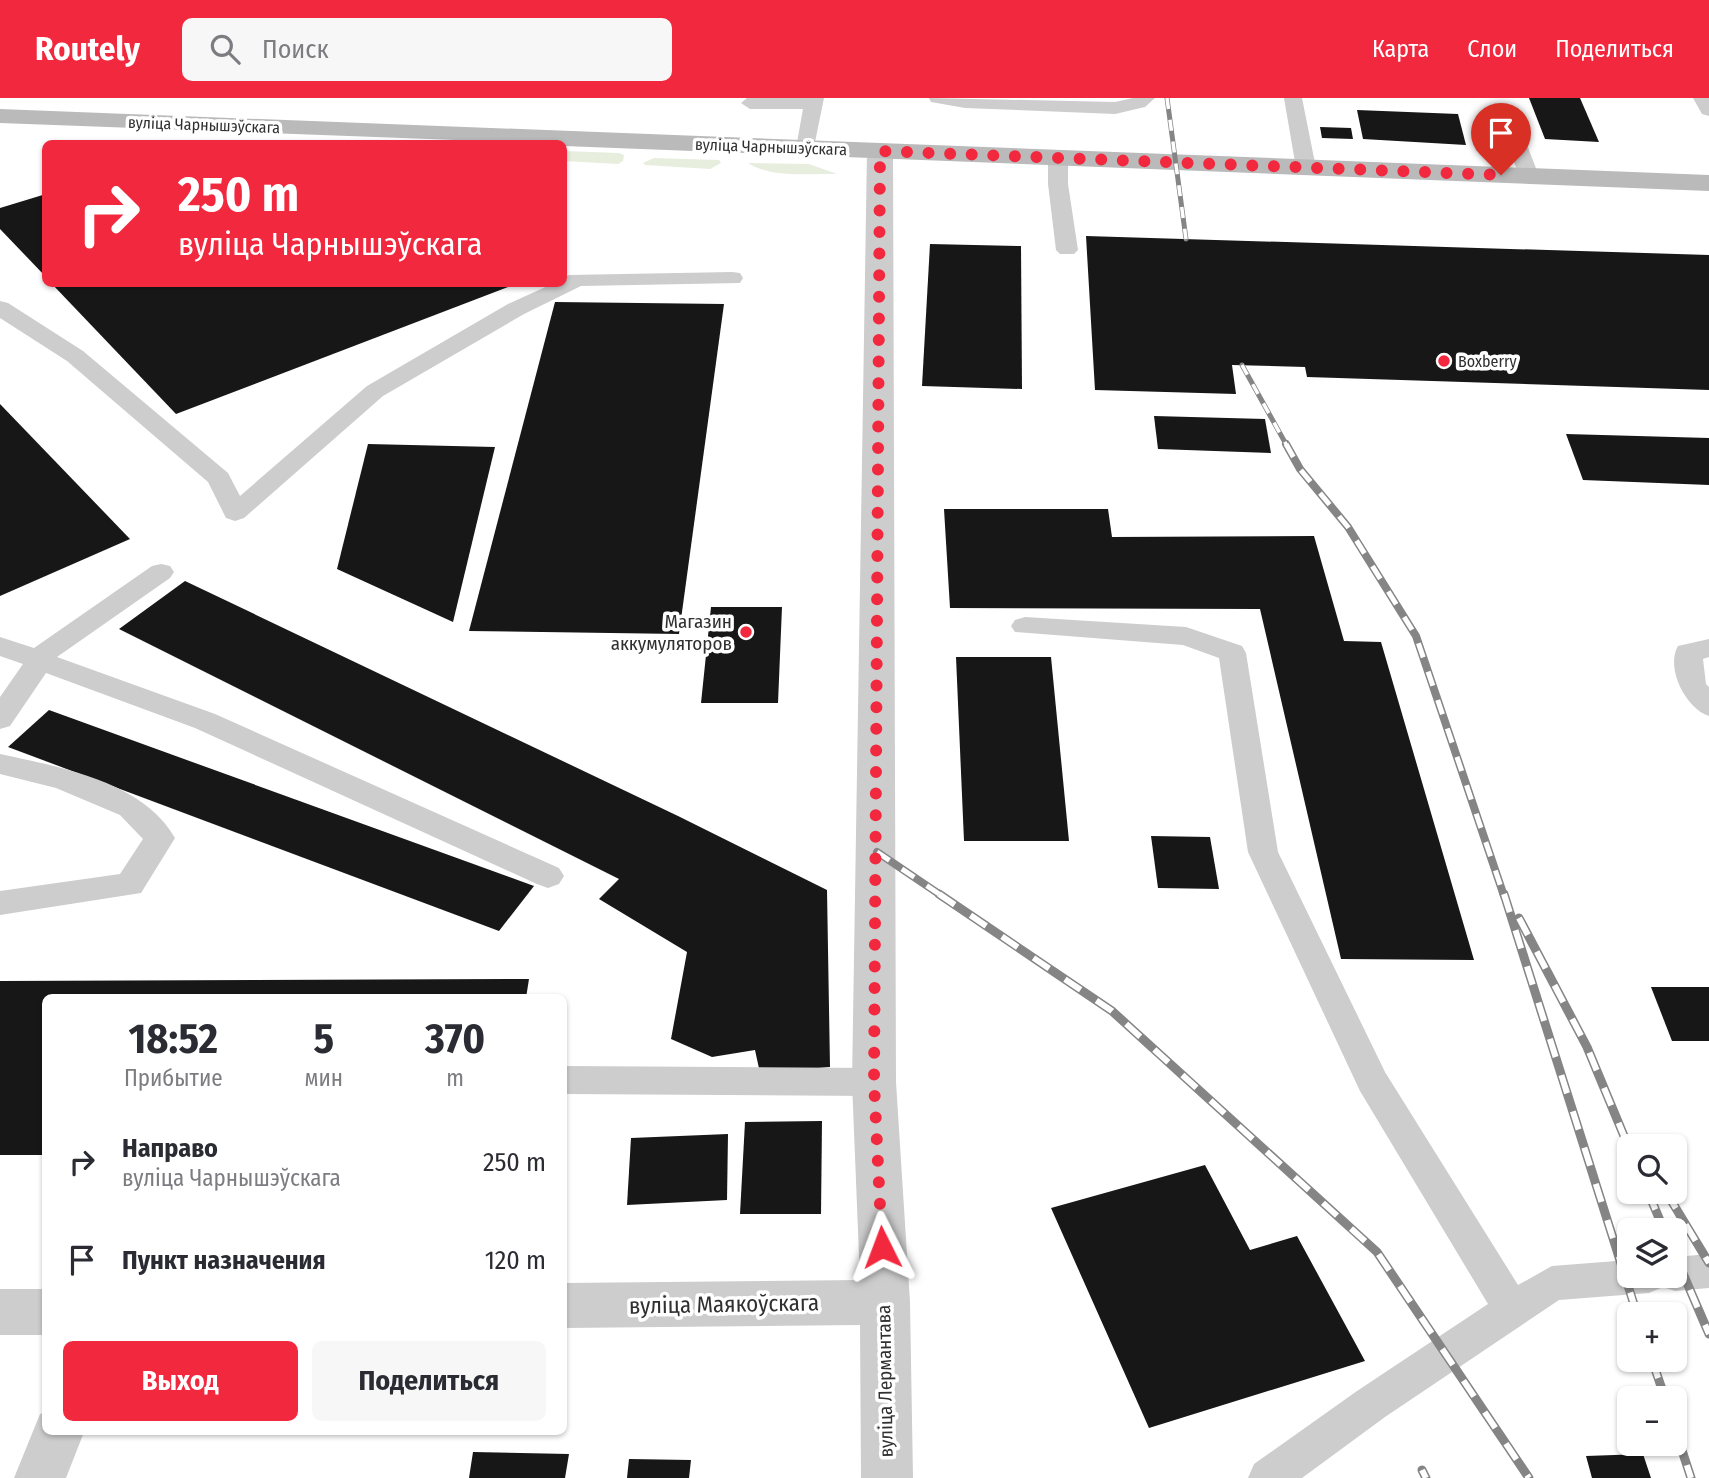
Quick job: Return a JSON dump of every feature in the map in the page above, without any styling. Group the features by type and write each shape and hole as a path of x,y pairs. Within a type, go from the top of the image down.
{"main road":[{"name":"вуліца Чарнышэўскага","path":"0,116 1709,183"}],"street":[{"name":"вуліца Лермантава","path":"880,151 874,1082 885,1303 887,1478"},
{"name":"вуліца Маякоўскага","path":"567,1306 885,1303"},
{"path":"0,1312 42,1312"},
{"path":"40,1478 57,1435"}],"lane":[{"path":"938,98 965,102 1115,107 1138,103 1146,98"},
{"path":"1293,98 1306,167"},
{"path":"1702,98 1709,110"},
{"path":"750,103 815,101 807,130 806,148"},
{"path":"1506,114 1529,176"},
{"path":"1058,158 1058,184 1067,250"},
{"path":"567,285 577,280 732,278"},
{"path":"0,308 75,356 219,478 235,513 375,391 516,309 563,287"},
{"path":"0,719 46,651 161,572"},
{"path":"1025,626 1186,636 1232,653 1263,852 1372,1081 1512,1310"},
{"path":"0,646 205,721 548,876"},
{"path":"1709,648 1688,653 1692,686 1709,706"},
{"path":"0,764 63,779 131,807 160,838 130,885 0,903"},
{"path":"567,1080 874,1082"},
{"path":"1687,1273 1709,1271"},
{"path":"1268,1478 1552,1283 1617,1278"}],"green space":[{"path":"567,151 619,153 624,155 623,161 618,164 567,161"},
{"path":"654,158 719,160 721,163 710,169 643,163"},
{"path":"748,163 809,164 837,174 780,173"}],"building":[{"path":"1529,98 1580,98 1599,142 1545,139"},
{"path":"1357,110 1458,114 1466,145 1363,139"},
{"path":"1320,127 1351,128 1353,139 1322,138"},
{"path":"42,195 42,273 0,229 0,208"},
{"path":"1086,236 1709,255 1709,390 1307,377 1305,367 1232,365 1236,394 1095,390"},
{"path":"930,244 1021,246 1022,389 922,386"},
{"path":"55,287 508,287 176,414"},
{"path":"555,302 724,304 679,634 469,631"},
{"path":"0,404 130,539 0,596"},
{"path":"1154,416 1265,419 1271,453 1158,449"},
{"path":"1566,434 1709,438 1709,485 1583,480"},
{"path":"368,444 495,447 453,622 337,569"},
{"path":"944,509 1108,509 1112,537 1314,536 1344,641 1381,642 1474,960 1341,959 1260,609 950,608"},
{"path":"185,581 827,890 830,1067 760,1073 755,1050 712,1057 671,1039 687,952 599,899 619,879 119,629"},
{"path":"711,607 782,607 778,703 701,703"},
{"path":"956,657 1051,657 1069,841 964,841"},
{"path":"49,710 534,886 499,931 8,747"},
{"path":"1151,836 1210,837 1219,889 1158,888"},
{"path":"529,979 527,994 42,994 42,1155 0,1155 0,981"},
{"path":"1651,987 1709,987 1709,1041 1672,1041"},
{"path":"822,1121 821,1214 740,1214 745,1122"},
{"path":"728,1134 727,1200 627,1205 631,1138"},
{"path":"1205,1165 1250,1250 1297,1236 1365,1361 1149,1428 1051,1208"},
{"path":"473,1452 569,1454 565,1478 469,1478"},
{"path":"1586,1456 1644,1456 1651,1478 1592,1478"},
{"path":"629,1459 691,1460 689,1478 627,1478"}],"railway":[{"path":"1167,98 1186,239"},
{"path":"1242,365 1287,446"},
{"path":"1286,444 1300,469 1348,527 1416,636 1504,896"},
{"path":"877,852 942,896"},
{"path":"939,894 1112,1011 1377,1252 1529,1478"},
{"path":"1504,894 1633,1302"},
{"path":"1519,918 1587,1047 1623,1134"},
{"path":"1653,1204 1659,1218"},
{"path":"1673,1204 1709,1263"},
{"path":"1687,1283 1709,1334"},
{"path":"1656,1372 1661,1386"},
{"path":"1684,1456 1691,1478"},
{"path":"1422,1470 1426,1478"}],"place":[{"name":"Boxberry","path":"1444,361"},
{"name":"Магазин аккумуляторов","path":"746,632"}],"route":[{"path":"882,1247 874,1082 880,151 1501,175"}]}
